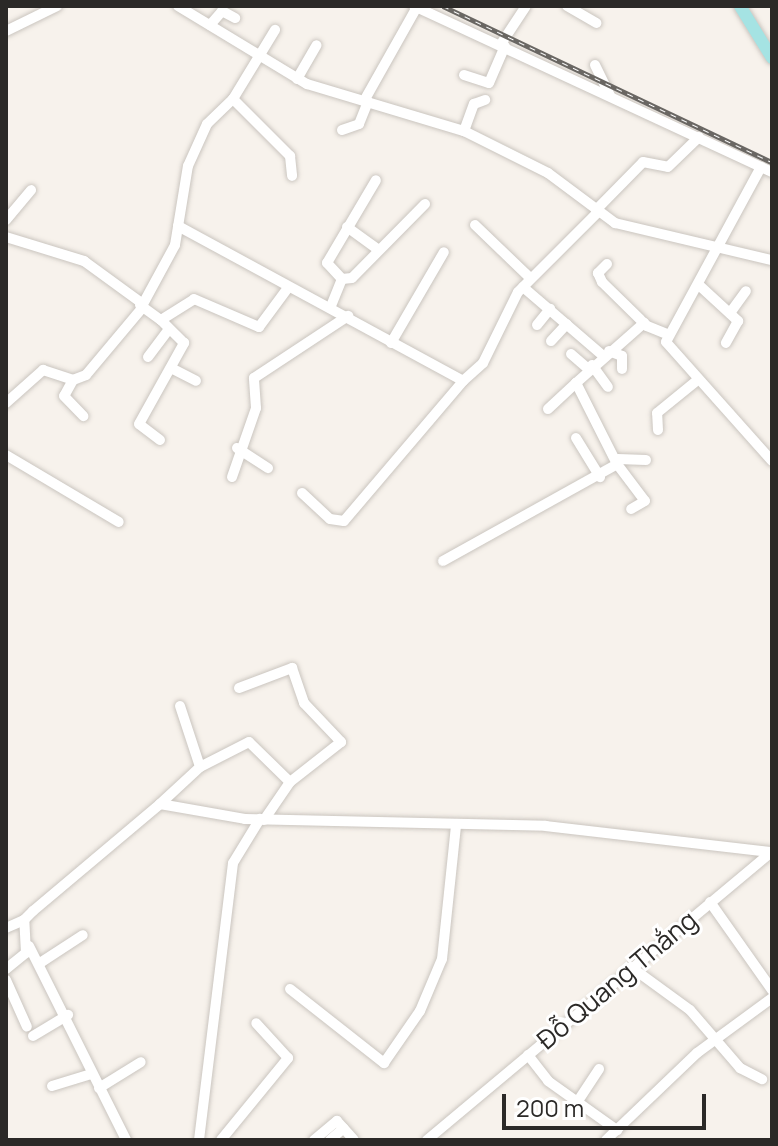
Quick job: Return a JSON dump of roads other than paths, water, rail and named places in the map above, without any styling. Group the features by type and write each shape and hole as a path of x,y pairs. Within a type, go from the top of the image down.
{"main road":[{"path":"740,6 772,58"}],"street":[{"path":"6,31 57,6"},
{"path":"178,6 297,79 464,131 548,173 622,226 724,245 772,260"},
{"path":"342,130 359,124 366,102 416,6 772,172"},
{"path":"464,75 489,83 503,45 526,6"},
{"path":"567,6 597,23"},
{"path":"210,25 222,11 235,18"},
{"path":"83,416 64,396 73,380 94,367 142,306 171,257 188,166 207,124 233,99 275,30"},
{"path":"297,79 317,45"},
{"path":"595,65 610,96"},
{"path":"233,99 290,156 292,176"},
{"path":"464,131 474,104 485,100"},
{"path":"302,493 330,519 344,521 463,381 483,363 526,283 643,162 668,167 699,137"},
{"path":"761,167 724,245 669,335 666,346 695,382 772,461"},
{"path":"376,180 326,266 342,279 352,278 376,248 425,204"},
{"path":"6,220 31,190"},
{"path":"475,225 550,309 605,353 622,356 622,369"},
{"path":"178,226 287,289 331,306 391,343 463,381"},
{"path":"347,227 376,248"},
{"path":"6,237 94,266 161,320 184,343 139,424 160,440"},
{"path":"391,343 444,252"},
{"path":"607,264 599,277 644,323 669,335"},
{"path":"331,306 342,279"},
{"path":"700,286 739,323 726,343"},
{"path":"161,320 194,299 259,327 287,289"},
{"path":"730,313 746,291"},
{"path":"537,325 550,309"},
{"path":"232,477 237,448 256,408 254,378 348,316"},
{"path":"548,409 605,353 644,323"},
{"path":"551,341 567,324"},
{"path":"148,357 168,330"},
{"path":"571,354 590,367 608,387"},
{"path":"171,368 196,381"},
{"path":"6,403 43,370 73,380"},
{"path":"658,430 657,413 695,382"},
{"path":"576,383 618,462 645,501 631,509"},
{"path":"576,438 600,477"},
{"path":"237,448 268,468"},
{"path":"6,455 119,522"},
{"path":"443,561 600,477 618,462 646,460"},
{"path":"199,1140 233,863 290,782 341,742 304,703 292,668 239,688"},
{"path":"180,706 200,767"},
{"path":"6,928 24,920 200,767 253,742 290,782"},
{"path":"160,804 262,820 616,831 771,852"},
{"path":"290,989 384,1063 420,1011 442,959 456,825"},
{"name":"Đỗ Quang Thắng","path":"427,1140 771,852"},
{"path":"710,902 772,990"},
{"path":"24,920 29,946 68,1015 91,1074 126,1140"},
{"path":"40,963 83,935"},
{"path":"6,969 29,946"},
{"path":"631,967 716,1038 740,1068 762,1079"},
{"path":"6,980 30,1032 68,1015"},
{"path":"606,1140 716,1038 772,998"},
{"path":"221,1140 288,1058 256,1023"},
{"path":"528,1055 576,1104 617,1130"},
{"path":"99,1088 141,1062"},
{"path":"576,1104 599,1069"},
{"path":"52,1086 91,1074"},
{"path":"314,1140 340,1124"},
{"path":"330,1140 340,1124"},
{"path":"340,1124 354,1140"}],"railway":[{"path":"443,6 772,162"}]}
